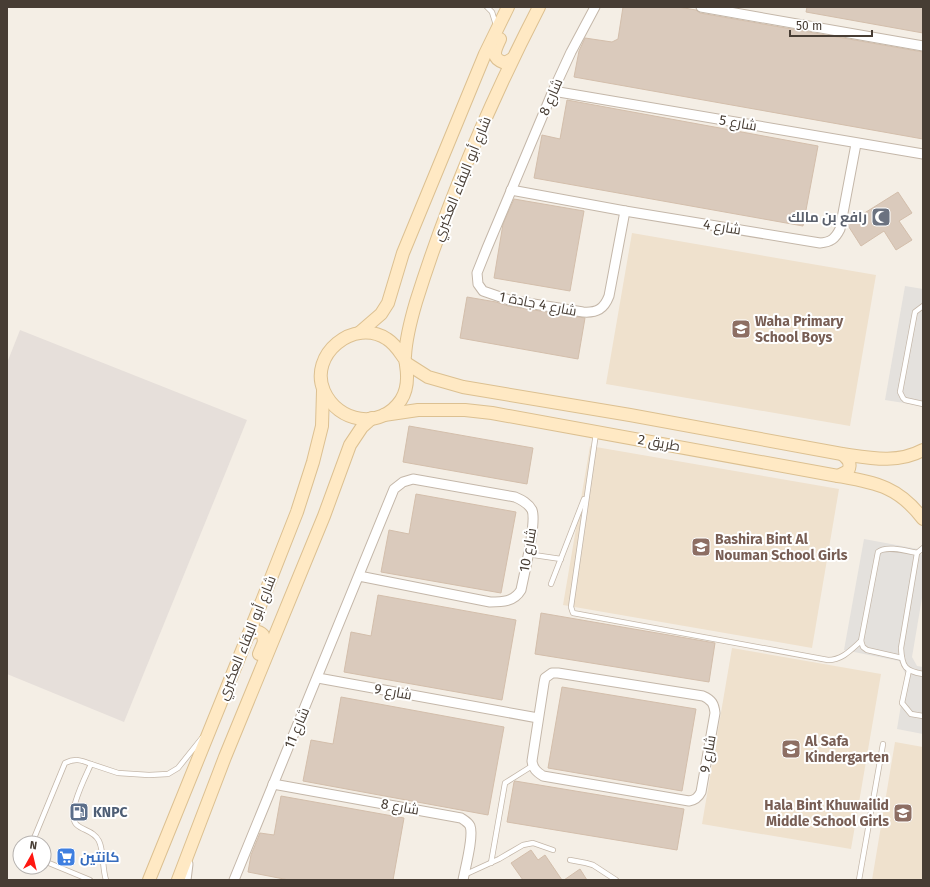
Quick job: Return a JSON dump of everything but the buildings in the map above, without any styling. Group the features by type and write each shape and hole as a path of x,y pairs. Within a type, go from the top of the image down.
{"main road":[{"name":"شارع أبو البقاء العكبري","path":"359,333 381,314 388,303 404,253 485,54 508,7"},
{"path":"512,59 505,63 498,60 494,51 516,7"},
{"name":"شارع أبو البقاء العكبري","path":"405,360 409,328 427,266 466,166 512,59 539,7"},
{"path":"359,333 373,333 386,338 397,347 405,360 408,375 404,394 401,400 392,409 377,417 360,419 348,416 337,410 329,401 323,390 321,378 322,367 332,346 341,339 359,333"},
{"name":"طريق 2","path":"405,360 428,377 463,387 630,415 842,454 876,459 890,459 903,458 923,450"},
{"name":"شارع أبو البقاء العكبري","path":"149,880 297,512 313,462 322,426 323,390"},
{"name":"طريق 2","path":"377,417 418,410 465,410 492,412 626,436 874,483 888,488 911,505 923,518"},
{"path":"626,436 619,431 619,427 622,420 630,415"},
{"name":"شارع أبو البقاء العكبري","path":"178,880 225,757 324,516 350,445 362,426 377,417"},
{"path":"838,476 848,471 850,467 848,459 842,454"},
{"path":"225,757 226,735 264,642 263,635 260,632 249,634"}],"street":[{"name":"شارع 8","path":"511,190 553,91 571,52 595,7"},
{"path":"701,7 923,46"},
{"name":"شارع 5","path":"553,91 856,144 923,154"},
{"name":"شارع 4","path":"511,190 626,211 820,243 828,242 837,237 840,229 856,144"},
{"name":"شارع 4 جادة 1","path":"511,190 477,273 478,284 483,291 509,300 590,313 599,311 606,304 609,296 626,211"},
{"name":"شارع 10","path":"413,480 515,497 525,502 533,515 533,523 521,590 515,597 509,600 490,602 360,576 394,489 403,482 413,480"},
{"name":"شارع 11","path":"234,880 360,576"},
{"name":"شارع 9","path":"552,673 703,696 712,701 715,713 699,797 689,801 544,776 538,773 532,766 538,718 545,678 552,673"},
{"name":"شارع 9","path":"318,678 538,718"},
{"name":"شارع 8","path":"273,784 461,818 470,826 472,834 463,877"},
{"path":"186,880 190,850"}],"lane":[{"path":"487,7 494,17 497,29"},
{"path":"923,306 915,312 900,392 901,396 905,400 923,404"},
{"path":"597,431 571,607 573,613 828,660 835,660 842,657 861,641"},
{"path":"551,584 588,490"},
{"path":"902,658 867,650 863,647 861,641 878,552 886,548 918,553"},
{"path":"923,548 918,553 902,648 902,658 908,670 923,674"},
{"path":"527,554 561,559"},
{"path":"908,670 902,703 911,714 923,716"},
{"path":"35,835 65,763 72,759 81,760 118,773 149,775 168,774 178,768 213,724"},
{"path":"859,880 883,744"},
{"path":"91,764 72,813 73,820 77,825 96,836 99,841 101,847 103,872 106,880"},
{"path":"491,863 504,783 532,766"},
{"path":"463,877 491,863 519,846 533,843 553,850"},
{"path":"570,860 586,862 593,865 616,880"},
{"path":"52,864 90,880"}],"shaded area":[{"name":"Waha Primary School Boys","path":"632,233 876,275 850,426 606,384"},
{"path":"905,286 923,289 923,406 885,400"},
{"path":"20,330 247,420 124,722 7,674 7,363"},
{"name":"Bashira Bint Al Nouman School Girls","path":"590,446 839,489 812,648 563,605"},
{"path":"864,539 918,549 923,557 923,592 912,657 917,666 923,667 923,734 897,729 906,675 899,661 844,650"},
{"name":"Al Safa Kindergarten","path":"732,648 881,674 851,849 702,824"},
{"name":"Hala Bint Khuwailid Middle School Girls","path":"895,742 923,747 923,880 872,880"}],"place":[{"name":"رافع بن مالك","path":"881,217"},
{"name":"Waha Primary School Boys","path":"741,329"},
{"name":"Bashira Bint Al Nouman School Girls","path":"701,547"},
{"name":"Al Safa Kindergarten","path":"791,749"},
{"name":"KNPC","path":"79,812"},
{"name":"Hala Bint Khuwailid Middle School Girls","path":"903,813"},
{"name":"كانتين","path":"66,857"}]}
